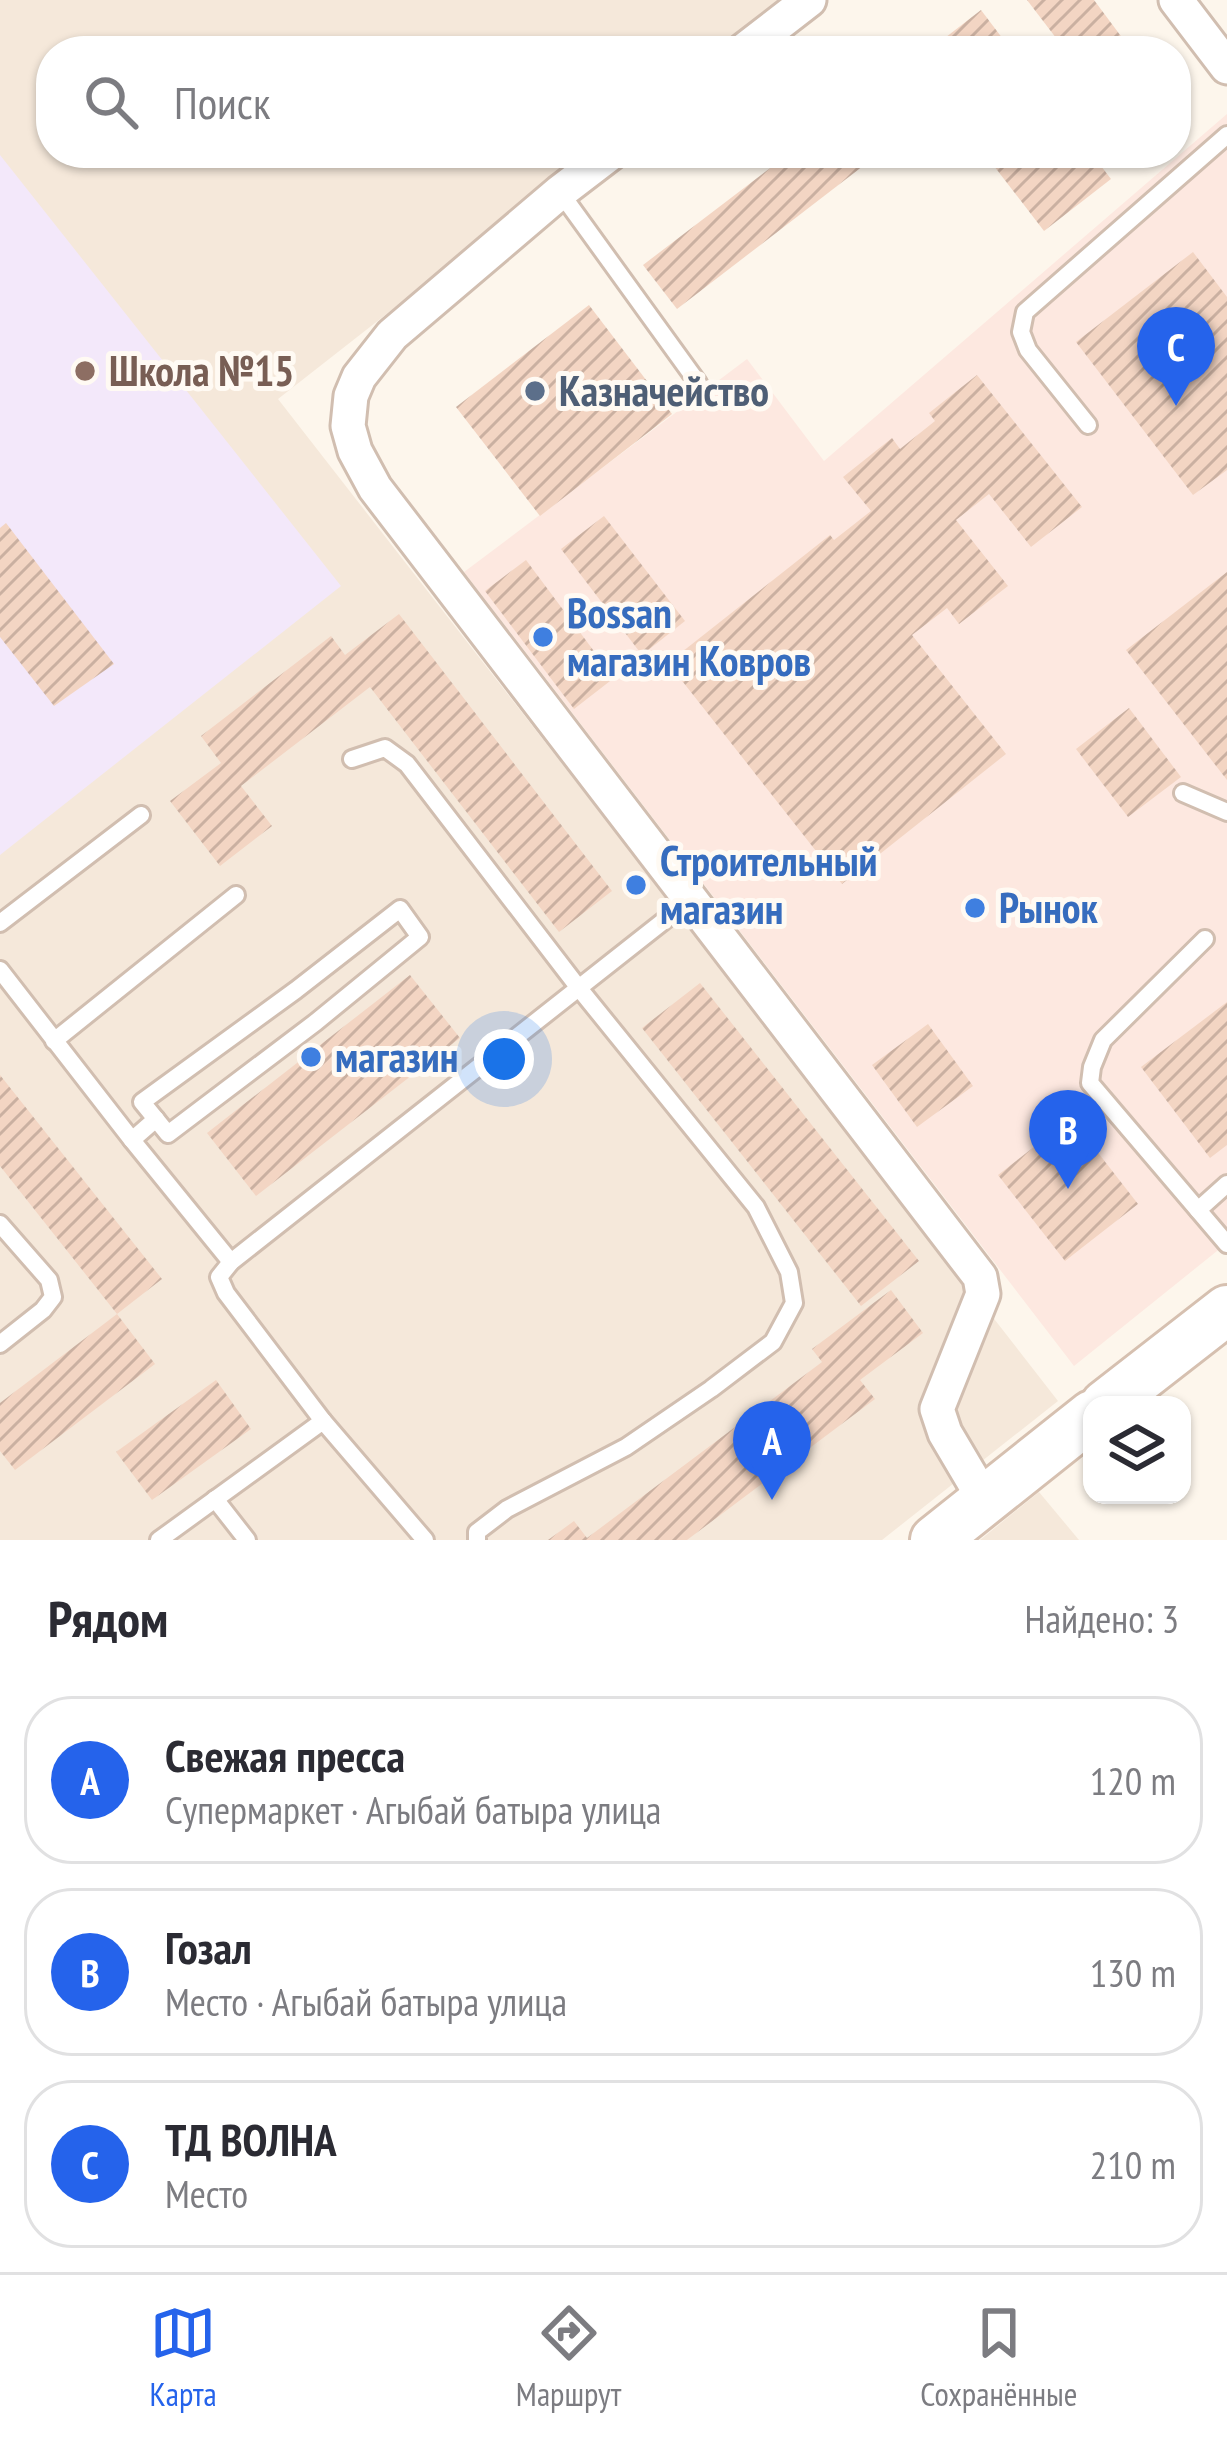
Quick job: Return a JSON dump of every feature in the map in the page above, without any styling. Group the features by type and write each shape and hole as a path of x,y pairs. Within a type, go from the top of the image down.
{"main road":[{"path":"1117,1396 1227,1310"},
{"path":"935,1540 1083,1422"}],"street":[{"path":"762,36 809,0"},
{"path":"1176,0 1227,67"},
{"path":"591,168 392,335 359,377 351,396 348,426 355,451 375,488 980,1277 983,1294 937,1409 945,1433 984,1499"}],"lane":[{"path":"1191,167 1227,135"},
{"path":"1088,425 1028,350 1021,332 1025,312 1189,168"},
{"path":"560,192 698,383"},
{"path":"352,759 385,748 407,764 756,1208 789,1272 794,1303 773,1342 712,1389 626,1447 507,1509 477,1532 477,1540"},
{"path":"1183,793 1227,812"},
{"path":"0,923 141,815"},
{"path":"54,1041 236,895"},
{"path":"425,1540 322,1421 226,1293 219,1277 231,1262 689,901"},
{"path":"400,909 420,937 168,1135 155,1119 142,1102 400,909"},
{"path":"1204,939 1103,1040 1090,1083 1227,1244"},
{"path":"0,970 231,1262"},
{"path":"132,1140 155,1119"},
{"path":"1198,1210 1227,1184"},
{"path":"0,1224 49,1280 52,1297 0,1345"},
{"path":"159,1540 322,1421"},
{"path":"215,1499 247,1540"}],"shaded area":[{"path":"0,0 788,0 742,36 36,36 36,168 573,168 278,399 1058,1401 882,1540 0,1540"},
{"name":"Рынок","path":"1227,114 1227,1243 1074,1366 464,572 747,359 824,461 1164,168 1191,168 1191,145"},
{"name":"Школа №15","path":"0,155 341,586 0,855"},
{"path":"1039,1492 1079,1540 980,1540"}],"building":[{"path":"1027,0 1094,0 1121,36 1055,36"},
{"path":"981,10 1001,36 947,36"},
{"path":"770,168 860,168 677,309 643,265"},
{"path":"996,168 1103,168 1111,179 1044,231"},
{"path":"1193,252 1227,297 1227,470 1193,495 1076,342"},
{"path":"589,305 672,414 540,516 456,407"},
{"path":"977,375 1082,507 1031,547 989,494 956,520 1008,586 959,624 947,608 912,635 1006,754 842,884 668,663 830,535 834,540 871,511 843,477 892,438 900,449 935,421 929,413"},
{"path":"604,516 685,621 642,655 561,549"},
{"path":"6,523 114,664 54,706 0,637 0,528"},
{"path":"526,560 614,678 574,709 485,591"},
{"path":"1227,572 1227,780 1126,650"},
{"path":"399,614 612,891 559,932 370,687 241,786 272,826 220,866 170,801 221,763 201,736 331,636 345,655"},
{"path":"1129,708 1181,777 1128,817 1076,749"},
{"path":"410,975 460,1038 256,1196 207,1133"},
{"path":"700,983 919,1261 861,1306 642,1028"},
{"path":"1227,1002 1227,1145 1210,1158 1141,1067"},
{"path":"928,1024 973,1086 917,1127 872,1065"},
{"path":"0,1075 162,1279 117,1314 0,1166"},
{"path":"1071,1118 1138,1204 1065,1261 998,1175"},
{"path":"891,1290 923,1333 860,1380 875,1399 687,1540 548,1540 574,1521 587,1538 822,1362 812,1349"},
{"path":"117,1314 155,1364 15,1470 0,1451 0,1403"},
{"path":"216,1380 251,1429 152,1500 116,1452"}],"place":[{"name":"Школа №15","path":"85,371"},
{"name":"Казначейство","path":"535,391"},
{"name":"ТД ВОЛНА","path":"1176,406"},
{"name":"Bossan магазин Ковров","path":"543,637"},
{"name":"Строительный магазин","path":"636,885"},
{"name":"Рынок","path":"975,908"},
{"name":"магазин","path":"311,1057"},
{"name":"Гозал","path":"1068,1189"},
{"name":"Свежая пресса","path":"772,1500"}]}
